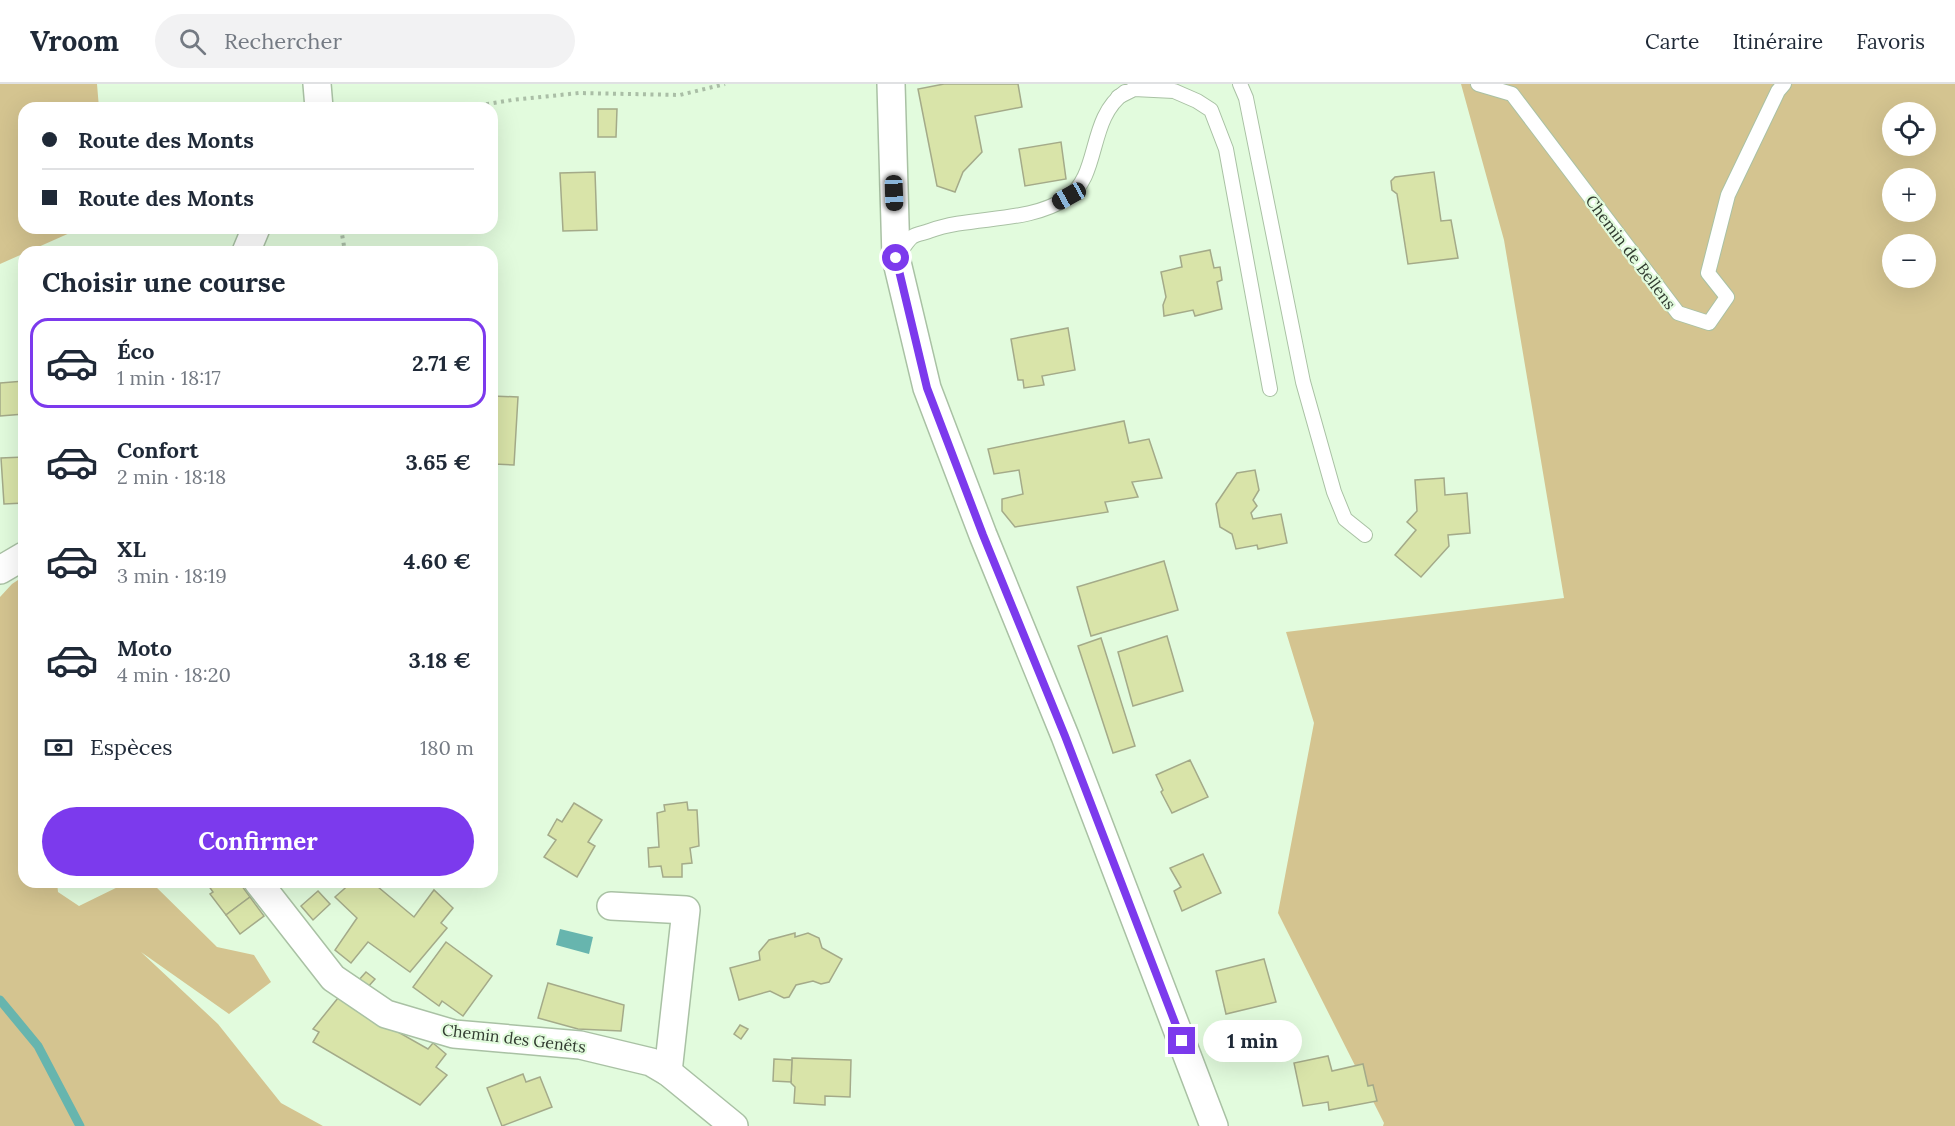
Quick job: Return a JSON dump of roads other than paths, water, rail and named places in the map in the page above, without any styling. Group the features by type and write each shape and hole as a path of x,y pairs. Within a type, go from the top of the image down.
{"street":[{"path":"317,84 318,102"},
{"path":"891,84 896,258 927,388 983,535 1065,736 1214,1126"},
{"path":"0,570 18,560"},
{"name":"Chemin des Genêts","path":"263,888 333,978 386,1014 454,1034 580,1046 651,1062 668,1072 734,1126"},
{"path":"611,906 686,910 668,1072"}],"lane":[{"path":"896,258 912,237 946,225 1013,216 1050,207 1069,196 1083,181 1102,118 1118,97 1136,84"},
{"path":"1240,84 1246,98 1306,393 1334,492 1345,519 1365,535"},
{"name":"Chemin de Bellens","path":"1478,84 1512,94 1678,314 1709,323 1727,297 1708,273 1728,195 1778,91 1784,84"},
{"path":"1118,97 1134,89 1174,91 1211,110 1226,149 1270,389"}],"water":[{"path":"560,929 593,937 589,954 556,945"}],"waterway":[{"path":"0,1000 38,1046 80,1126"}]}
